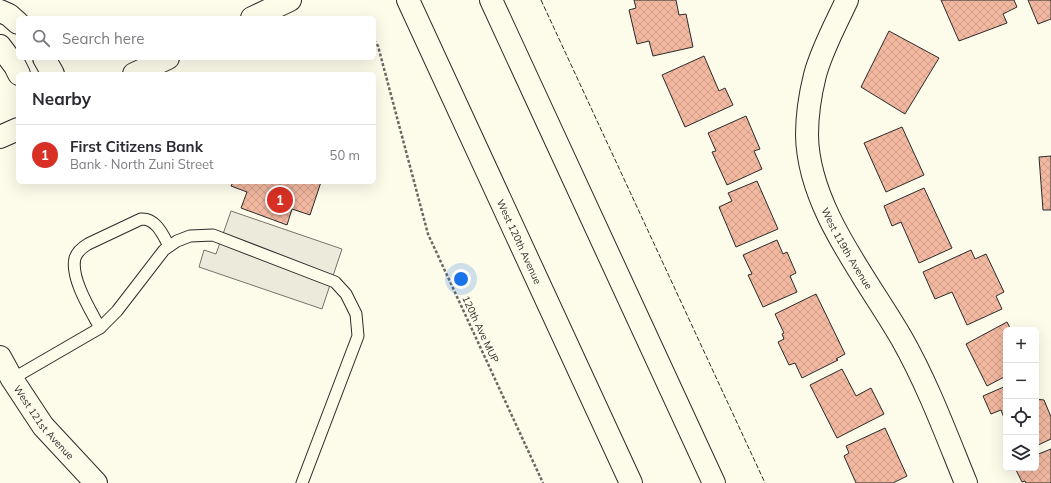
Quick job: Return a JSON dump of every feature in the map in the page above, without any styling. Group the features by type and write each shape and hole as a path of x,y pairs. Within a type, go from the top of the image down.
{"main road":[{"path":"256,16 290,0"},
{"name":"West 120th Avenue","path":"408,0 631,483"},
{"path":"491,0 714,483"},
{"name":"West 119th Avenue","path":"847,0 826,45 816,74 811,96 807,136 811,167 820,197 831,223 902,339 928,390 966,483"},
{"path":"0,11 9,14 16,22"},
{"path":"0,46 18,72"},
{"path":"45,60 52,72"},
{"path":"138,72 164,60"},
{"path":"0,137 16,129"},
{"name":"West 121st Avenue","path":"0,357 6,381 43,426 96,483"}],"lane":[{"path":"100,328 77,281 74,268 76,257 82,249 88,244 141,219 147,219 153,223 159,229 169,246"},
{"path":"6,381 100,328 118,311 164,250 169,246 190,236 213,235 335,282 346,294 356,314 358,336 302,483"}],"path":[{"name":"120th Ave MUP","path":"376,43 428,234 543,483"}],"shaded area":[{"path":"231,211 342,249 322,309 199,267 204,250 216,254"}],"building":[{"path":"634,0 676,0 679,15 686,14 693,47 653,56 649,41 637,44 629,10 636,8"},
{"path":"941,0 1014,0 1017,7 1003,14 1007,23 959,41"},
{"path":"1028,0 1051,0 1051,19 1038,24"},
{"path":"889,31 939,58 905,114 861,87"},
{"path":"704,56 719,91 725,88 733,105 685,127 662,75"},
{"path":"746,116 760,149 754,151 762,169 727,185 712,152 716,151 708,133"},
{"path":"902,127 924,175 886,192 864,143"},
{"path":"1051,156 1051,210 1043,210 1039,157"},
{"path":"757,181 778,229 736,247 719,207 732,201 728,193"},
{"path":"232,184 320,184 310,215 292,209 287,225 241,208 247,192 231,186"},
{"path":"924,188 952,248 919,263 901,222 892,226 884,206"},
{"path":"777,240 783,254 787,252 796,273 790,276 797,292 763,307 748,275 752,274 743,255"},
{"path":"971,250 975,259 986,254 1004,292 996,296 1002,309 967,325 952,292 935,299 923,272"},
{"path":"816,294 845,354 836,359 838,360 802,378 795,363 789,365 778,342 784,339 782,334 784,333 775,314"},
{"path":"1007,322 1010,327 1003,327 1003,378 987,386 966,344"},
{"path":"842,369 856,396 871,388 884,414 837,438 810,385"},
{"path":"1003,387 1003,415 1001,410 991,414 983,396"},
{"path":"1039,399 1044,400 1051,417 1051,439 1039,445"},
{"path":"885,428 907,476 893,483 856,483 844,456 849,453 846,446"},
{"path":"1051,449 1051,483 1022,482 1016,471 1039,471 1039,454"}],"fence":[{"path":"541,0 765,483"}],"place":[{"name":"First Citizens Bank","path":"280,200"}]}
